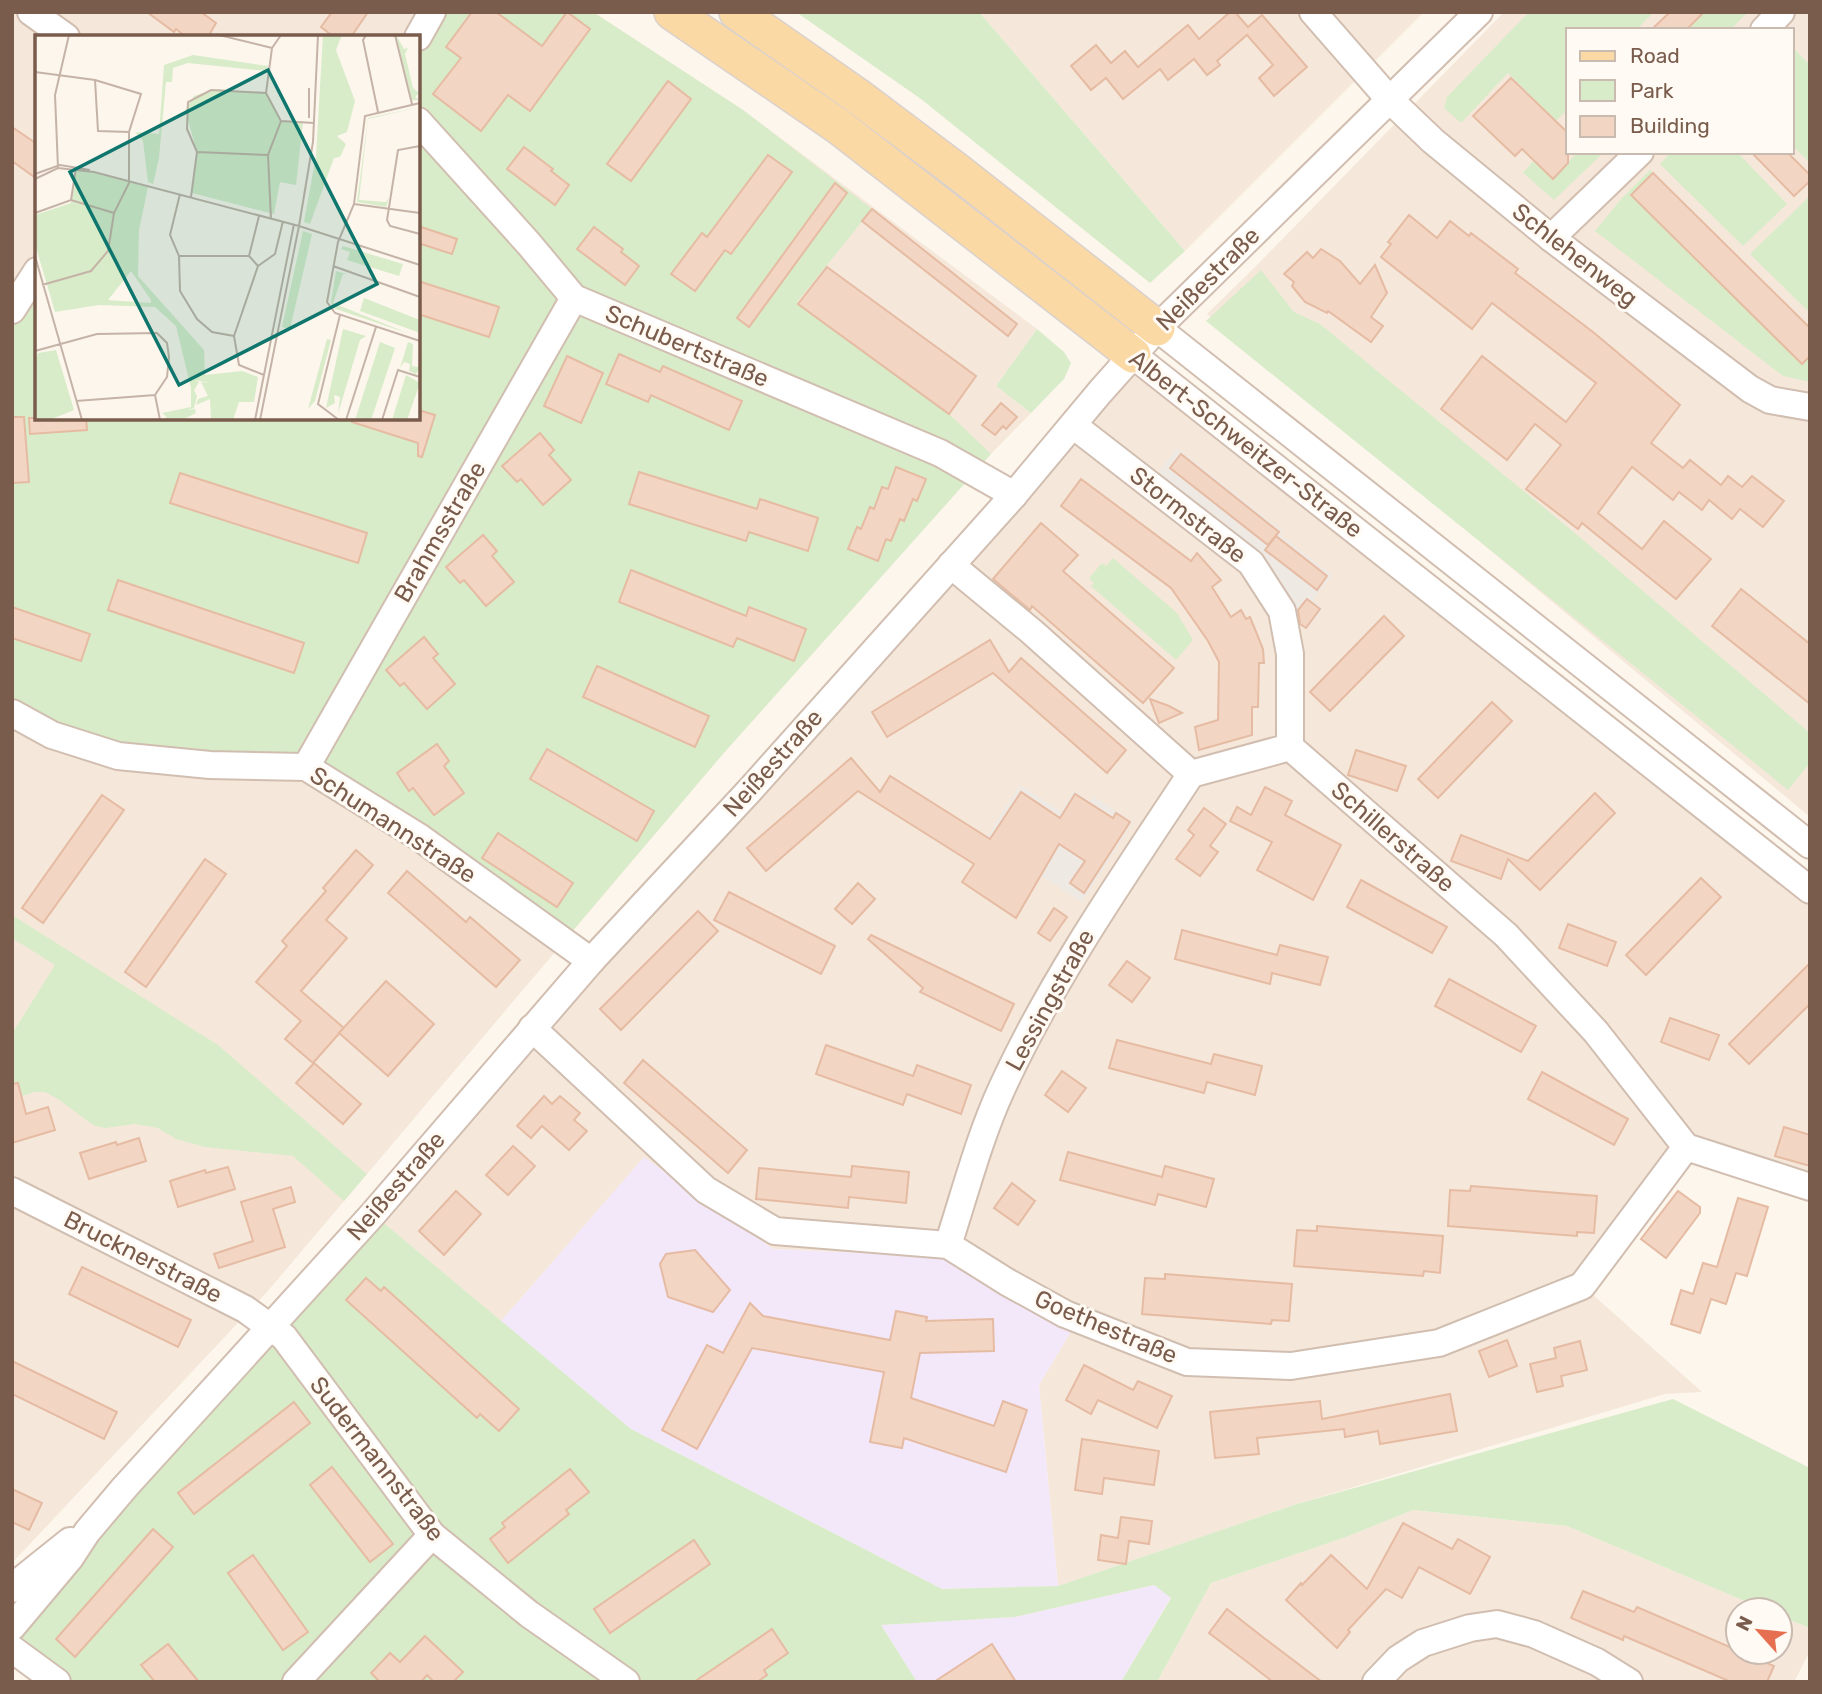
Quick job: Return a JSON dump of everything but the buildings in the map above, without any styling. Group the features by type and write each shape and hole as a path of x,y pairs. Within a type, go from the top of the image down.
{"main road":[{"name":"Albert-Schweitzer-Straße","path":"672,12 838,126 1133,355"},
{"name":"Albert-Schweitzer-Straße","path":"737,12 856,95 1157,328"}],"street":[{"path":"30,12 63,35"},
{"path":"419,35 432,12"},
{"name":"Schlehenweg","path":"1313,12 1389,99 1433,141 1551,238 1750,388 1770,400 1810,407"},
{"name":"Neißestraße","path":"12,1627 125,1487 373,1214 592,961 750,790 1014,495 1157,328 1479,12"},
{"path":"1766,28 1781,12"},
{"name":"Schubertstraße","path":"420,123 574,298 940,453 1014,495"},
{"path":"1551,238 1638,154"},
{"path":"12,310 35,274"},
{"name":"Brahmsstraße","path":"306,767 574,298"},
{"name":"Albert-Schweitzer-Straße","path":"1157,328 1810,845"},
{"name":"Albert-Schweitzer-Straße","path":"1133,355 1810,890"},
{"name":"Stormstraße","path":"1073,425 1251,563 1268,587 1282,611 1290,654 1290,747"},
{"path":"951,565 1031,631 1191,774 1290,747"},
{"name":"Schumannstraße","path":"12,713 52,735 118,757 210,765 306,767 419,838 592,961"},
{"name":"Schillerstraße","path":"1290,747 1506,936 1596,1032 1686,1147"},
{"name":"Lessingstraße","path":"948,1245 1001,1090 1042,1008 1091,925 1191,774"},
{"name":"Goethestraße","path":"532,1028 706,1190 775,1231 948,1245 1065,1314 1187,1362 1291,1366 1439,1343 1582,1286 1686,1147"},
{"path":"1686,1147 1810,1187"},
{"name":"Brucknerstraße","path":"12,1191 245,1309 270,1328"},
{"name":"Sudermannstraße","path":"270,1328 284,1337 432,1535 529,1614 626,1682"},
{"name":"Neißestraße","path":"12,1589 69,1542 87,1532"},
{"path":"296,1682 432,1535"},
{"path":"1376,1682 1398,1659 1423,1643 1469,1628 1497,1625 1534,1633 1597,1662 1629,1682"},
{"path":"12,1649 57,1682"}],"shaded area":[{"path":"12,12 593,12 743,110 1037,329 996,386 1031,413 991,454 722,755 267,1292 12,1563"},
{"path":"979,12 1424,12 1185,251"},
{"path":"1504,12 1810,12 1810,817 1207,314"},
{"path":"1133,355 1810,891 1810,1181 1686,1148 1582,1285 1702,1392 1665,1394 1297,1504 1058,1586 1039,1385 1072,1330 947,1257 773,1249 644,1158 501,1321 373,1214"},
{"path":"1177,448 1282,531 1280,535 1332,575 1313,600 1323,609 1307,629 1290,616 1154,478"},
{"path":"1020,785 1061,811 1074,791 1090,801 1093,796 1133,822 1082,902 985,840"},
{"path":"644,1157 773,1249 947,1257 1072,1330 1039,1385 1058,1586 942,1589 631,1429 501,1321"},
{"path":"1413,1510 1567,1526 1733,1596 1724,1596 1724,1666 1794,1666 1794,1622 1810,1628 1810,1651 1794,1682 1157,1682 1211,1583 1346,1537"},
{"path":"1154,1585 1171,1597 1121,1682 917,1682 881,1625 1015,1617"}],"green space":[{"path":"432,12 593,12 743,110 872,209 797,302 949,414 991,454 722,755 564,941 306,767 118,756 12,716 12,310 35,274 35,420 420,420 419,35"},
{"path":"796,12 979,12 1185,251 1150,283 921,99"},
{"path":"1529,12 1654,12 1638,28 1566,28 1566,111 1556,121 1508,73 1461,123 1444,108 1447,97"},
{"path":"1704,12 1748,12 1732,28 1688,28"},
{"path":"1794,49 1810,65 1810,163 1794,147"},
{"path":"1576,154 1602,154 1554,200 1523,173 1534,160 1553,178"},
{"path":"1669,154 1739,154 1787,204 1743,246 1660,164"},
{"path":"1650,170 1653,173 1631,195 1802,364 1810,356 1810,382 1783,376 1595,231"},
{"path":"1810,196 1810,309 1808,311 1750,254"},
{"path":"1261,270 1294,312 1320,324 1576,534 1810,733 1810,763 1788,790 1206,321"},
{"path":"1037,329 1064,352 1071,363 1064,379 1031,413 996,386"},
{"path":"1113,558 1177,613 1193,640 1176,660 1091,586 1094,583 1089,578 1102,563 1106,566"},
{"path":"12,915 218,1045 367,1174 344,1201 293,1156 205,1147 176,1139 158,1128 135,1124 105,1128 93,1125 45,1092 12,1099 12,1034 55,965 12,938"},
{"path":"373,1214 631,1429 942,1589 1058,1586 1297,1504 1673,1399 1810,1468 1810,1628 1794,1622 1794,1596 1733,1596 1567,1526 1413,1510 1346,1537 1211,1583 1157,1682 1121,1682 1171,1598 1154,1585 1015,1617 881,1625 917,1682 57,1682 12,1649 12,1627"}]}
